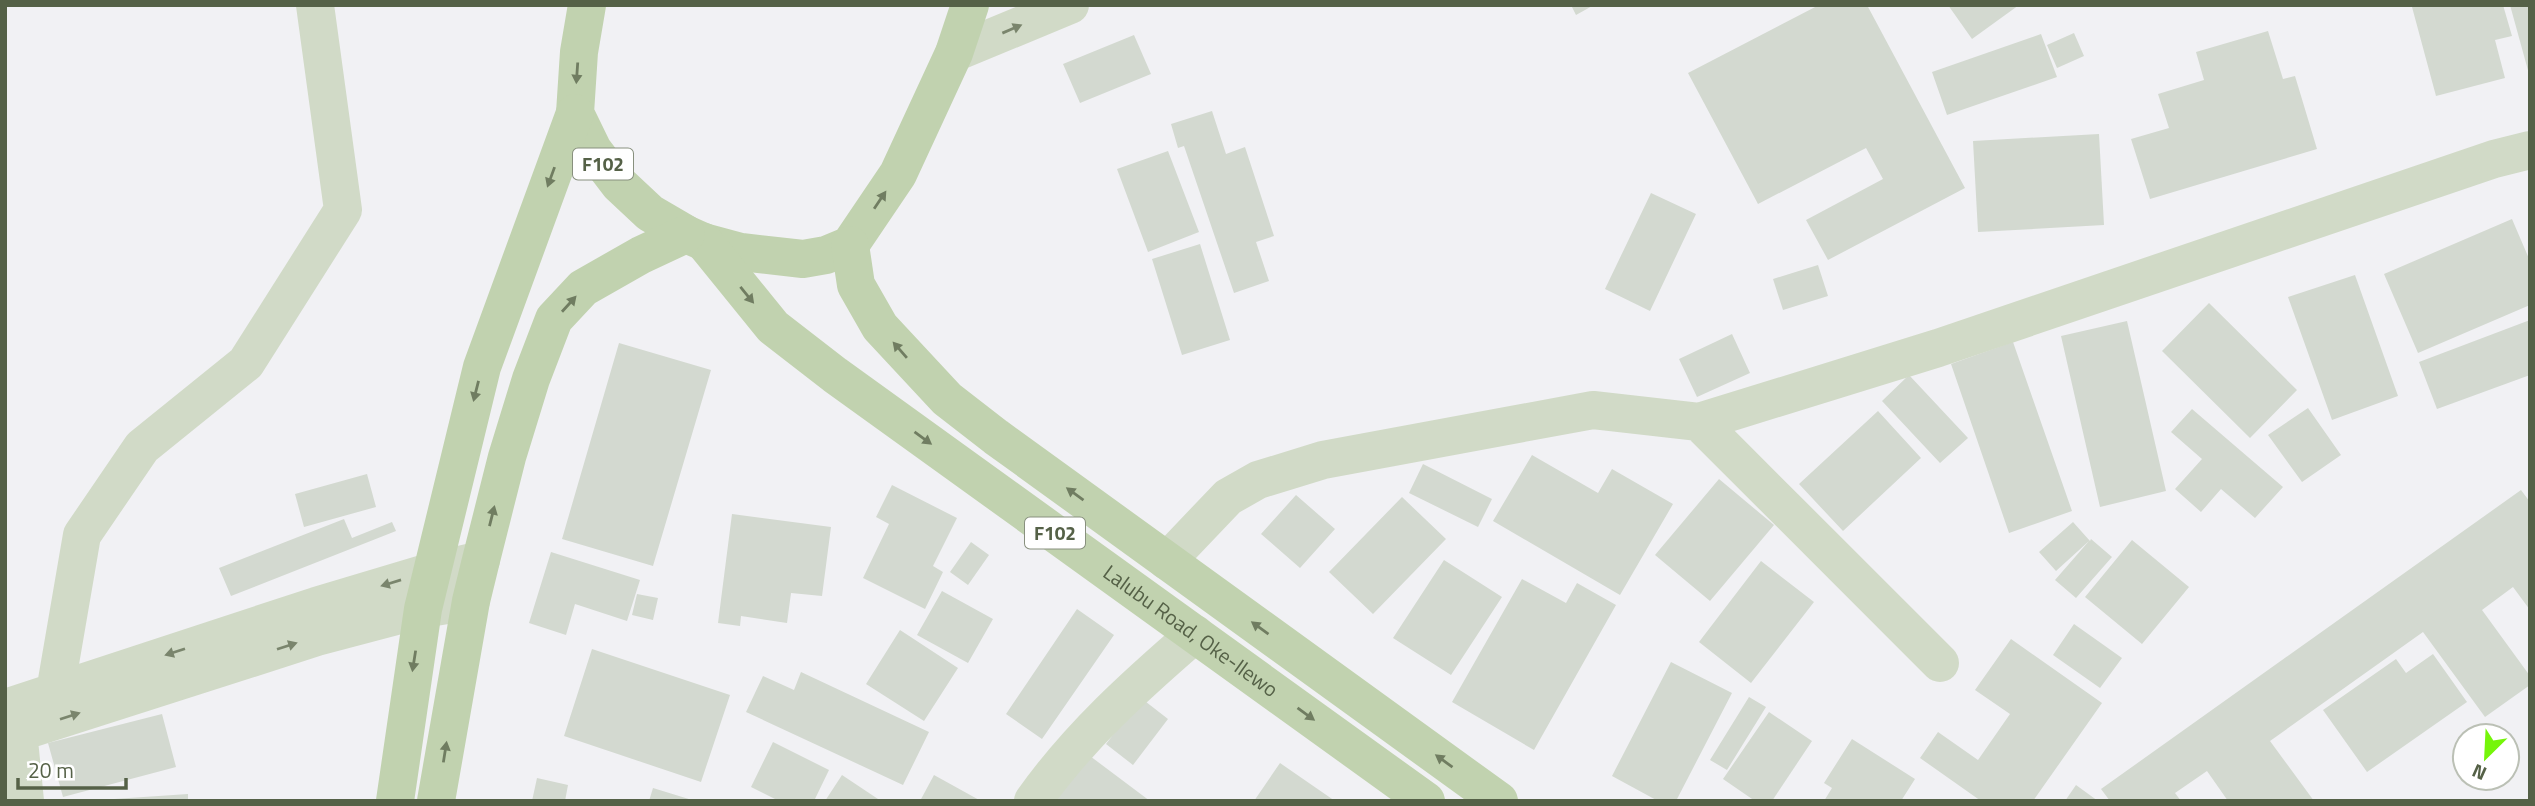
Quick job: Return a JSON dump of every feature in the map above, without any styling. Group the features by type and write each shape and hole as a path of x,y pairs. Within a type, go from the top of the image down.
{"main road":[{"name":"F102","path":"587,5 579,52 575,113 593,150 619,184 650,213 695,238 741,253 803,259 826,255 850,244"},
{"path":"850,244 898,174 954,53 970,5"},
{"path":"395,801 423,610 482,368 575,113"},
{"path":"436,801 471,601 481,560 507,457 531,379 554,320 583,288 641,255 695,238"},
{"name":"Lalubu Road, Oke-Ilewo","path":"695,238 773,327 835,375 1426,801"},
{"name":"Lalubu Road, Oke-Ilewo","path":"850,244 856,285 880,327 947,399 1499,801"}],"street":[{"path":"55,692 82,535 142,447 247,363 343,210 315,5"},
{"path":"954,53 1070,5"},
{"path":"1167,561 1228,497 1258,480 1322,460 1593,410 1699,422 1938,348 2494,159 2530,150"},
{"path":"1699,422 1940,663"},
{"path":"11,721 55,692 316,606 433,571 481,560"},
{"path":"11,721 317,637 423,610 471,601"},
{"path":"1033,801 1048,779 1126,693 1195,634"},
{"path":"11,721 26,801"}],"building":[{"path":"1571,5 1594,5 1576,15"},
{"path":"1819,5 1867,5 1965,188 1828,260 1806,220 1883,179 1866,148 1758,204 1688,73"},
{"path":"1948,5 2019,5 1972,39"},
{"path":"2503,5 2512,36 2495,40 2505,78 2436,96 2412,7"},
{"path":"2510,5 2530,5 2530,74 2529,74"},
{"path":"2268,31 2283,79 2295,76 2317,149 2150,199 2131,139 2169,128 2158,94 2204,80 2196,52"},
{"path":"2074,33 2084,56 2057,68 2047,45"},
{"path":"2041,34 2057,77 1947,115 1932,72"},
{"path":"1134,35 1151,74 1080,103 1063,64"},
{"path":"1212,111 1226,154 1245,147 1274,236 1256,242 1269,281 1234,293 1184,146 1178,148 1171,124"},
{"path":"2099,134 2104,225 1978,232 1973,141"},
{"path":"1168,151 1199,232 1148,252 1117,169"},
{"path":"1651,193 1696,214 1650,311 1605,289"},
{"path":"2512,219 2530,261 2530,305 2418,353 2384,274"},
{"path":"1200,244 1230,340 1182,355 1152,259"},
{"path":"1818,265 1828,296 1783,310 1773,279"},
{"path":"2355,275 2398,396 2332,420 2288,297"},
{"path":"2209,303 2297,390 2250,438 2162,351"},
{"path":"2530,320 2530,375 2437,409 2419,362"},
{"path":"2127,321 2166,491 2100,507 2061,336"},
{"path":"1732,334 1750,373 1697,397 1679,359"},
{"path":"2013,342 2072,511 2009,533 1951,364"},
{"path":"619,343 711,370 653,566 562,539"},
{"path":"1909,375 1968,438 1940,463 1882,401"},
{"path":"2308,408 2341,455 2302,482 2268,435"},
{"path":"2192,409 2283,487 2255,518 2221,489 2201,512 2175,489 2202,459 2171,432"},
{"path":"1878,411 1921,458 1843,531 1799,484"},
{"path":"1532,455 1598,493 1612,469 1673,504 1620,595 1493,521"},
{"path":"1423,464 1492,499 1478,527 1409,493"},
{"path":"367,474 376,507 304,527 295,494"},
{"path":"1719,479 1774,525 1710,601 1655,555"},
{"path":"892,485 957,518 933,566 943,572 925,609 863,578 889,524 876,517"},
{"path":"2521,490 2530,502 2530,610 2513,587 2482,610 2530,676 2530,685 2485,717 2423,632 2270,741 2314,801 2228,801 2207,771 2175,793 2181,801 2110,801 2101,789"},
{"path":"1296,495 1335,529 1300,568 1261,534"},
{"path":"1402,497 1446,539 1373,614 1329,572"},
{"path":"732,514 831,527 822,596 791,593 787,623 741,616 740,626 718,623"},
{"path":"344,519 352,538 392,522 396,531 231,596 219,568"},
{"path":"2073,522 2090,541 2091,539 2112,557 2076,598 2055,580 2089,541 2056,571 2039,552"},
{"path":"2132,540 2189,587 2142,644 2085,597"},
{"path":"971,542 989,555 968,585 950,572"},
{"path":"551,552 640,580 627,621 575,604 566,635 529,623"},
{"path":"1444,560 1502,597 1451,675 1393,638"},
{"path":"1761,561 1814,602 1751,683 1699,642"},
{"path":"1522,579 1566,603 1577,583 1616,605 1534,750 1452,702"},
{"path":"942,591 993,619 968,663 917,635"},
{"path":"637,594 658,598 653,620 632,615"},
{"path":"1077,609 1114,635 1042,739 1006,714"},
{"path":"2074,624 2122,658 2100,688 2053,655"},
{"path":"900,630 958,668 924,721 866,684"},
{"path":"2011,639 2102,703 2033,801 1981,801 1920,758 1938,732 1978,760 2010,714 1975,690"},
{"path":"592,649 730,695 701,782 564,736"},
{"path":"2433,654 2467,702 2367,772 2323,710 2396,659 2406,673"},
{"path":"1671,662 1732,693 1676,801 1658,801 1612,776"},
{"path":"801,672 929,732 903,785 746,712 763,676 794,690"},
{"path":"1749,697 1766,707 1727,770 1710,760"},
{"path":"1141,698 1168,719 1133,765 1106,744"},
{"path":"1769,712 1812,741 1772,801 1755,801 1723,779"},
{"path":"162,714 176,767 63,797 48,743"},
{"path":"1852,739 1915,779 1901,801 1824,801 1832,788 1824,783"},
{"path":"773,742 829,770 814,801 779,801 751,787"},
{"path":"1086,753 1150,801 1050,801"},
{"path":"1280,763 1335,801 1254,801"},
{"path":"842,775 881,801 825,801"},
{"path":"934,775 981,801 920,801"},
{"path":"537,778 568,785 565,801 532,801"},
{"path":"2076,785 2098,801 2065,801"},
{"path":"653,788 692,800 692,801 649,801"},
{"path":"188,794 188,801 114,801 114,799"}]}
